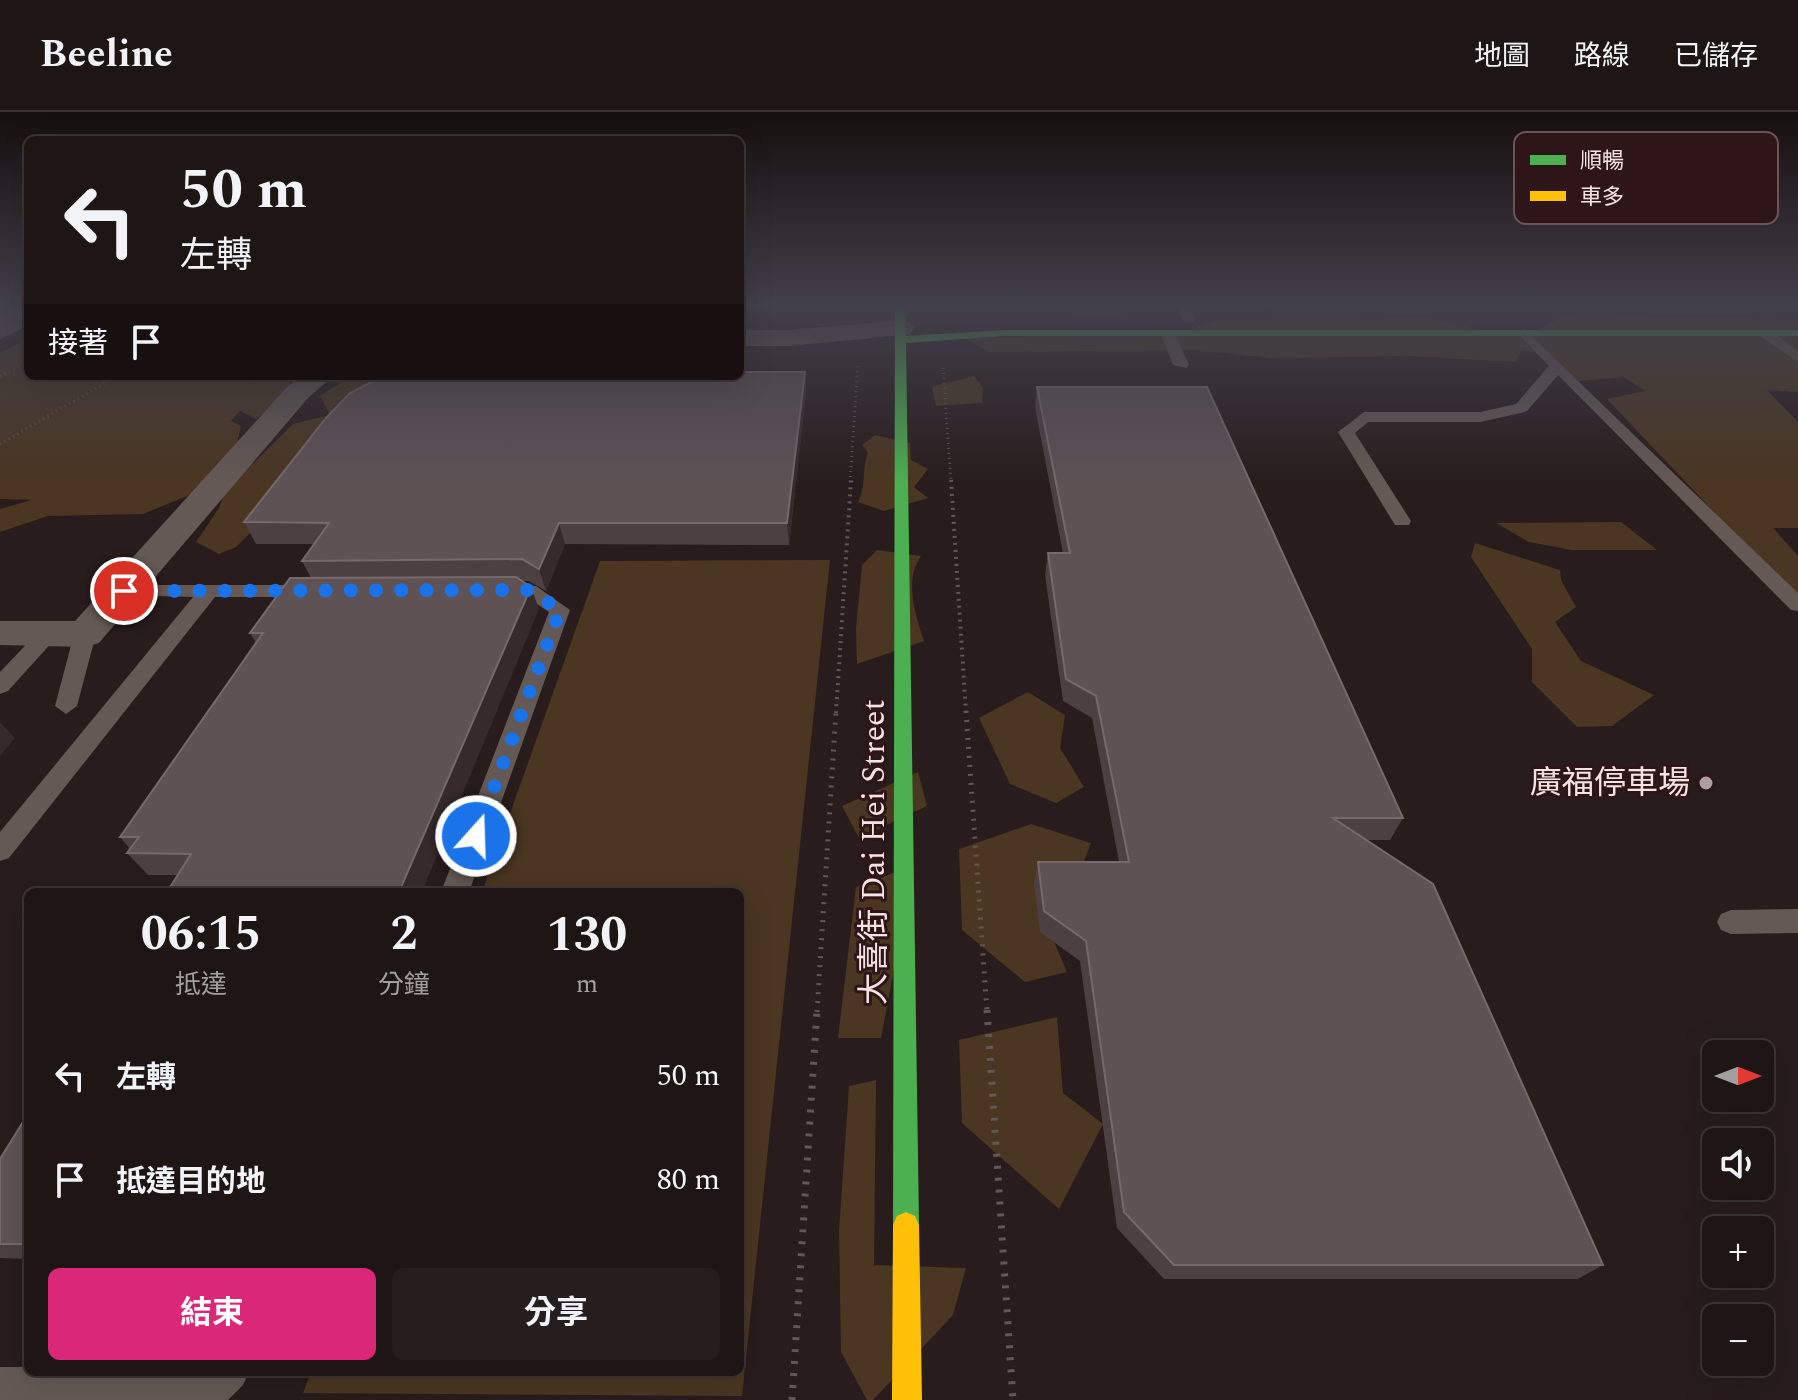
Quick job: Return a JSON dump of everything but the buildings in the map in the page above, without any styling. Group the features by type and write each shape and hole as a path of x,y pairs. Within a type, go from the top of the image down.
{"street":[{"name":"大喜街 Dai Hei Street","path":"901,364 907,1400"},
{"path":"3,633 66,634 124,591 298,392 314,380"}],"lane":[{"path":"1402,521 1346,432 1364,417 1480,417 1521,408 1557,366 1798,605"},
{"path":"456,888 560,610 529,590 481,590"},
{"path":"124,591 337,591"},
{"path":"0,851 209,591"},
{"path":"0,686 66,634"},
{"path":"66,634 66,706"},
{"path":"1731,922 1798,921"},
{"path":"0,1386 215,1386 226,1376"}],"path":[{"path":"0,376 24,364"},
{"path":"792,1400 858,364"},
{"path":"943,364 1013,1400"},
{"path":"0,444 110,380"}],"shaded area":[{"path":"0,364 24,364 24,380 293,380 280,401 256,419 240,411 231,421 241,426 238,439 241,474 143,514 48,516 0,532 0,509 32,500 0,499"},
{"path":"1557,364 1798,364 1798,392 1767,390 1798,422 1798,528 1773,528 1798,556 1798,601 1607,399 1645,391 1624,377 1579,381"},
{"path":"974,376 983,388 982,403 936,406 932,387"},
{"path":"345,380 426,380 418,384 273,510 236,547 219,554 196,542 219,508 225,491 293,424 330,415 320,396"},
{"path":"875,435 910,443 911,460 928,469 914,487 928,498 884,511 858,502 868,453 862,445"},
{"path":"1621,522 1657,550 1571,550 1529,542 1496,523"},
{"path":"1475,543 1560,570 1561,580 1576,607 1555,622 1581,661 1654,695 1612,726 1577,727 1532,682 1532,649 1471,557"},
{"path":"877,550 921,556 912,587 924,641 857,664 856,628 862,565"},
{"path":"830,560 742,1396 303,1393 309,1376 744,1376 744,888 483,888 600,561"},
{"path":"1028,692 1065,715 1060,748 1084,787 1056,803 1010,784 979,718"},
{"path":"918,772 927,806 859,838 842,806"},
{"path":"1031,824 1091,843 1078,877 1037,902 1067,972 1025,982 962,930 959,849"},
{"path":"914,865 881,1038 838,1038 856,887"},
{"path":"1057,1017 1063,1093 1103,1124 1059,1209 962,1123 959,1040"},
{"path":"876,1080 874,1265 966,1268 953,1315 873,1400 867,1400 841,1352 839,1231 849,1086"}],"traffic: fast":[{"path":"900,364 906,1225"}],"traffic: slow":[{"path":"906,1225 907,1400"}],"place":[{"name":"廣福停車場","path":"1706,783"}],"route":[{"path":"124,591 529,590 560,610 476,836"}]}
